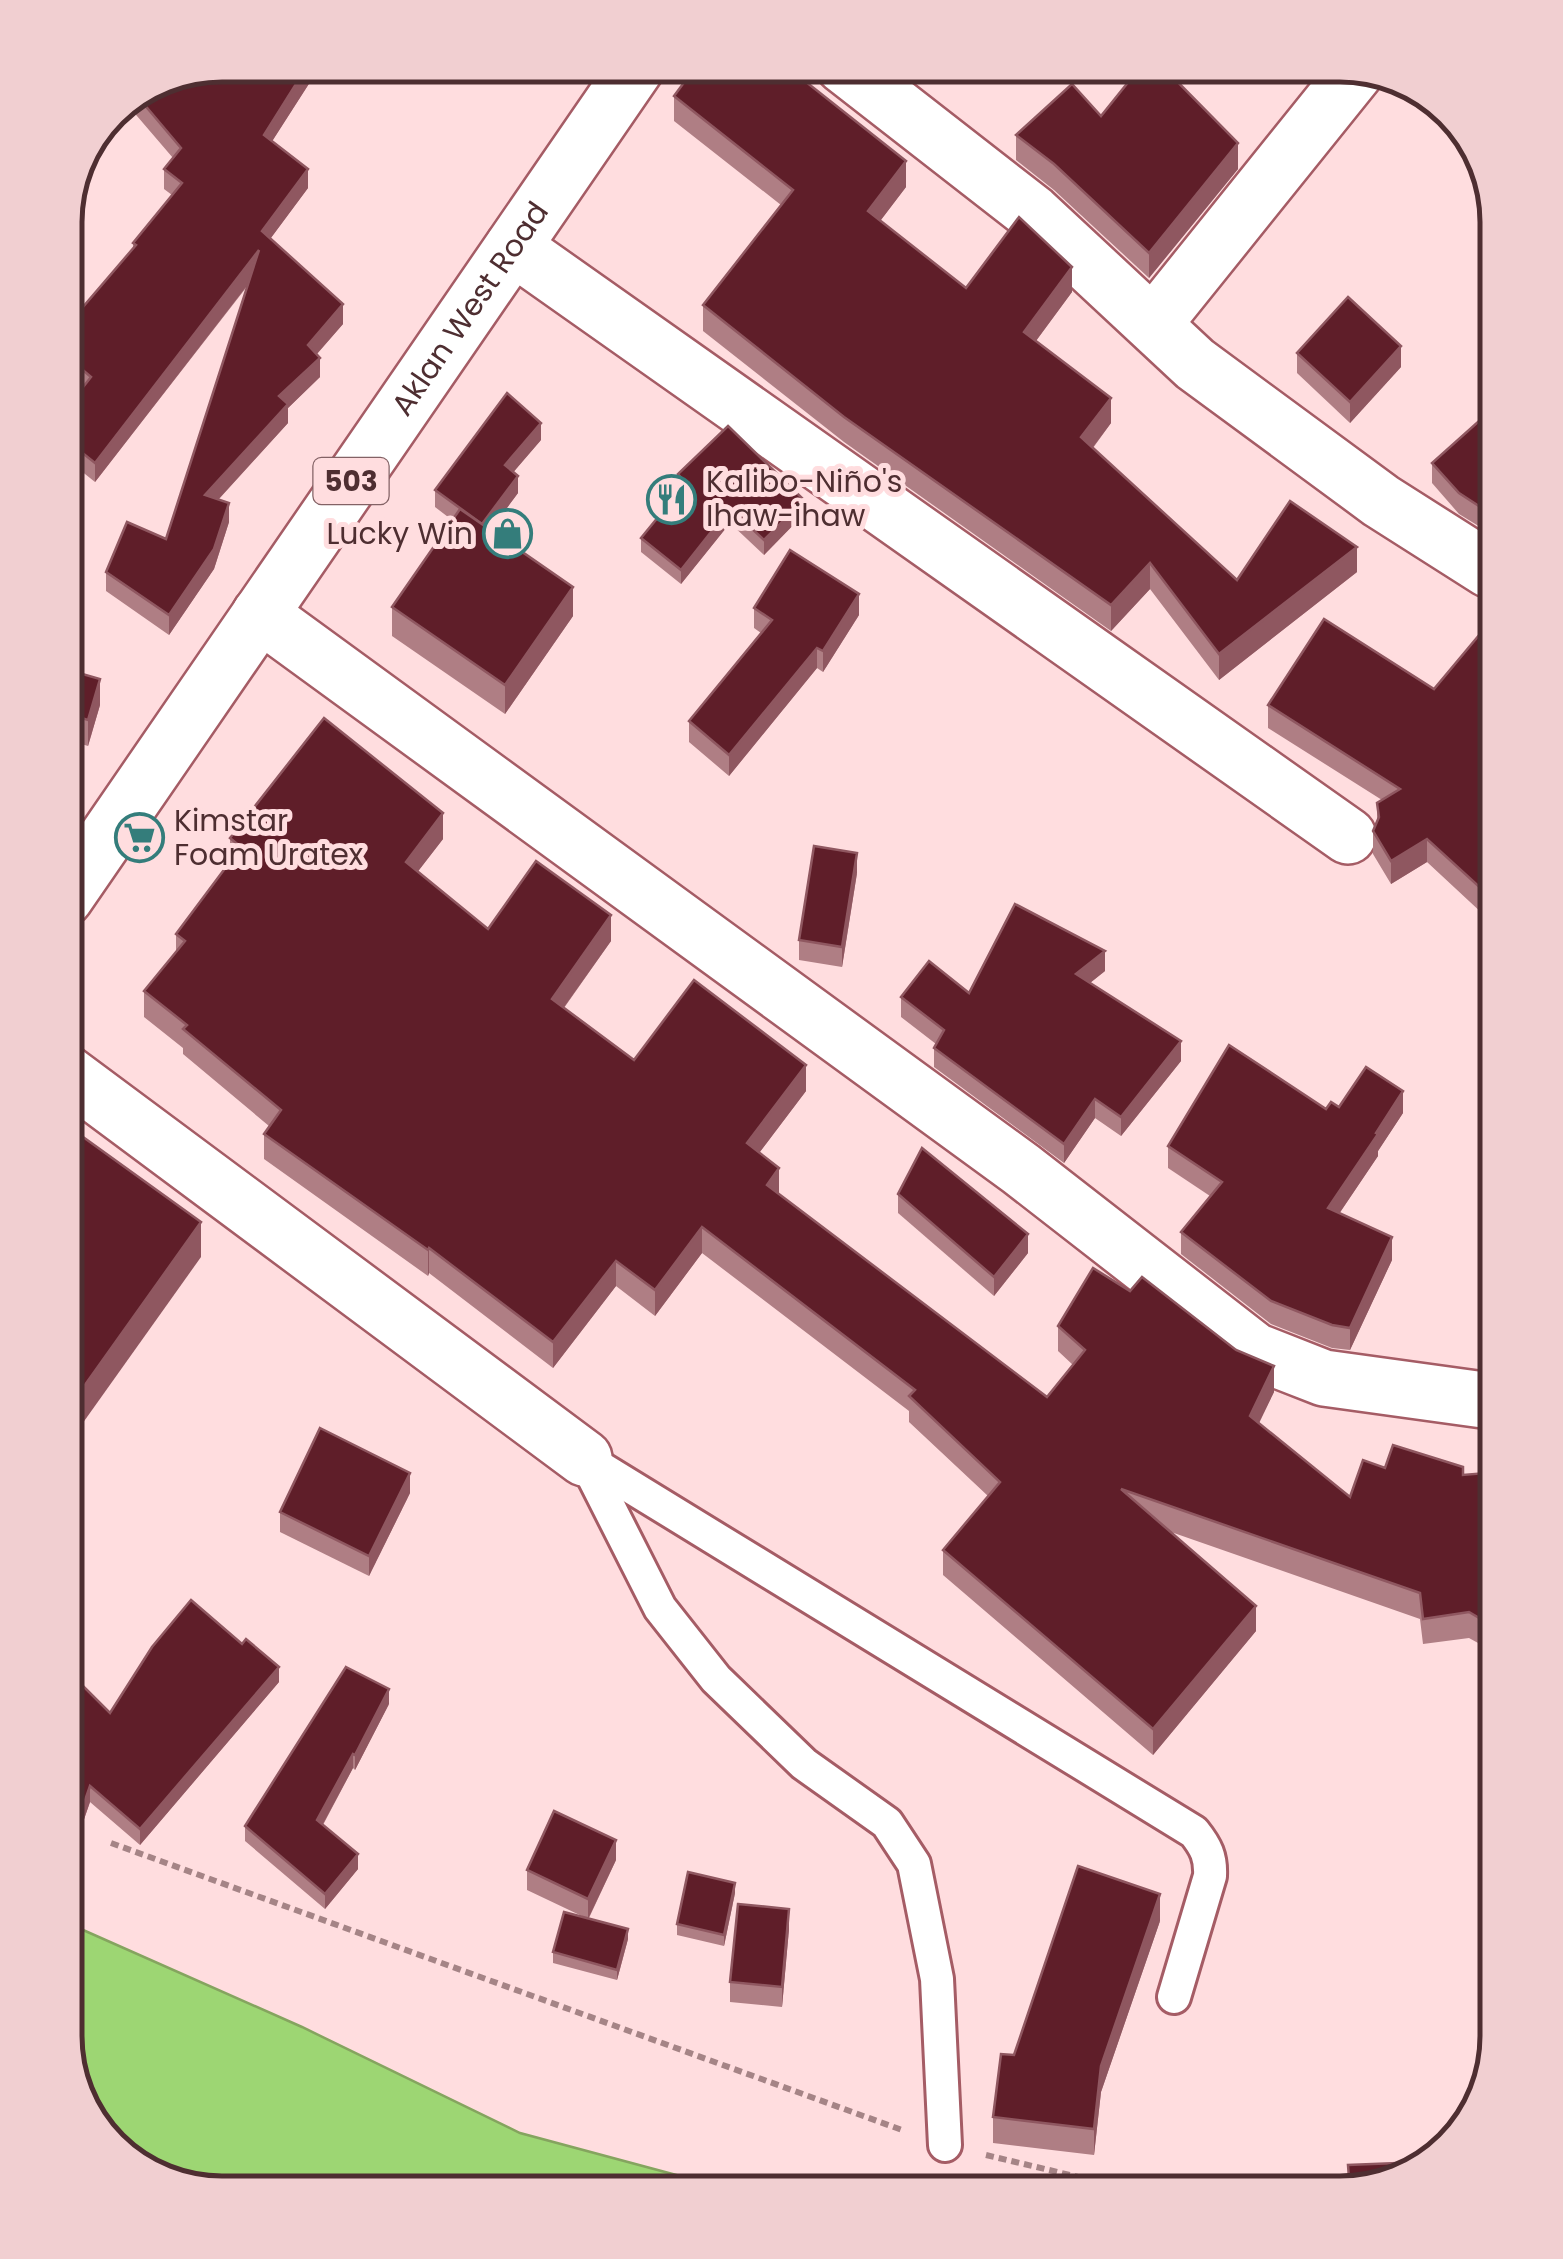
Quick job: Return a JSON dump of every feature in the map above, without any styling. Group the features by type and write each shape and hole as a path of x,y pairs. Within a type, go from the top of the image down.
{"street":[{"name":"Aklan West Road","path":"83,872 626,83"},
{"path":"866,83 1033,214 1195,364 1381,501 1480,563"},
{"path":"1154,323 1347,83"},
{"path":"513,247 1348,836"},
{"path":"260,614 1021,1169 1255,1351 1324,1378 1480,1400"},
{"path":"83,1085 584,1458"}],"lane":[{"path":"584,1458 1194,1832 1210,1860 1210,1876 1174,1997"},
{"path":"584,1458 660,1608 716,1680 804,1764 887,1823 914,1864 937,1979 945,2145"}],"path":[{"path":"110,1842 945,2145 1075,2176"}],"shaded area":[{"path":"83,1930 302,2027 520,2133 680,2176 213,2176 177,2169 152,2158 111,2122 87,2073"}],"building":[{"path":"297,83 264,135 308,169 262,231 343,304 308,345 320,358 279,396 288,404 205,495 229,503 214,549 169,615 106,572 127,522 166,539 259,250 95,463 83,453 83,387 91,377 83,370 83,307 182,183 164,169 181,148 145,106 152,101 204,84"},
{"path":"684,83 807,83 906,161 868,211 966,288 1019,217 1072,267 1024,332 1111,398 1081,437 1237,580 1290,501 1357,547 1219,654 1150,563 1111,605 844,417 703,305 793,190 674,96"},
{"path":"1128,83 1179,83 1238,143 1149,253 1054,164 1016,135 1072,84 1101,116"},
{"path":"1348,297 1401,346 1350,402 1297,353"},
{"path":"507,393 541,423 505,465 518,476 482,524 435,490"},
{"path":"1480,420 1480,507 1459,493 1432,463"},
{"path":"728,426 804,500 764,540 730,508 681,570 641,538 686,483 678,474"},
{"path":"460,509 573,587 505,685 392,607"},
{"path":"790,550 859,594 823,651 817,648 729,755 689,721 772,620 754,608"},
{"path":"1324,619 1434,689 1480,634 1480,888 1427,839 1391,861 1373,831 1379,817 1377,803 1400,789 1268,705"},
{"path":"83,674 100,679 88,720 83,718"},
{"path":"324,718 443,813 406,862 488,929 536,861 611,915 552,999 634,1060 694,980 806,1065 747,1143 779,1168 767,1185 1047,1397 1085,1350 1058,1326 1093,1268 1130,1291 1142,1277 1236,1350 1274,1366 1250,1416 1350,1497 1363,1460 1385,1468 1393,1445 1463,1467 1463,1475 1480,1474 1480,1618 1469,1612 1423,1619 1420,1593 1121,1489 1256,1606 1153,1729 943,1550 1000,1482 909,1396 915,1390 702,1227 655,1290 616,1261 553,1342 429,1248 264,1134 281,1110 183,1029 187,1025 144,991 185,941 176,934 241,847 230,838"},
{"path":"814,846 857,853 842,947 799,940"},
{"path":"1015,904 1105,951 1076,974 1181,1041 1121,1117 1095,1099 1064,1144 934,1048 944,1030 901,997 929,961 969,993"},
{"path":"1229,1045 1326,1109 1331,1102 1339,1107 1366,1067 1403,1091 1328,1208 1392,1237 1350,1328 1271,1301 1181,1232 1222,1182 1168,1146"},
{"path":"83,1137 201,1222 83,1388"},
{"path":"922,1148 1028,1234 994,1277 898,1194"},
{"path":"320,1428 410,1473 369,1556 280,1512"},
{"path":"191,1600 242,1644 246,1639 279,1667 140,1829 90,1786 83,1806 83,1686 110,1713 152,1647"},
{"path":"346,1667 389,1689 317,1820 358,1854 325,1894 245,1826"},
{"path":"554,1811 616,1840 588,1899 527,1870"},
{"path":"1078,1866 1160,1894 1101,2066 1094,2129 993,2117 1001,2054 1014,2055"},
{"path":"688,1872 735,1883 724,1935 677,1924"},
{"path":"738,1904 789,1909 782,1987 730,1982"},
{"path":"564,1912 628,1929 617,1970 553,1952"},
{"path":"1397,2163 1397,2165 1349,2176 1348,2165"}],"place":[{"name":"Kalibo-Niño's Ihaw-ihaw","path":"671,499"},
{"name":"Lucky Win","path":"508,534"},
{"name":"Kimstar Foam Uratex","path":"139,838"}]}
